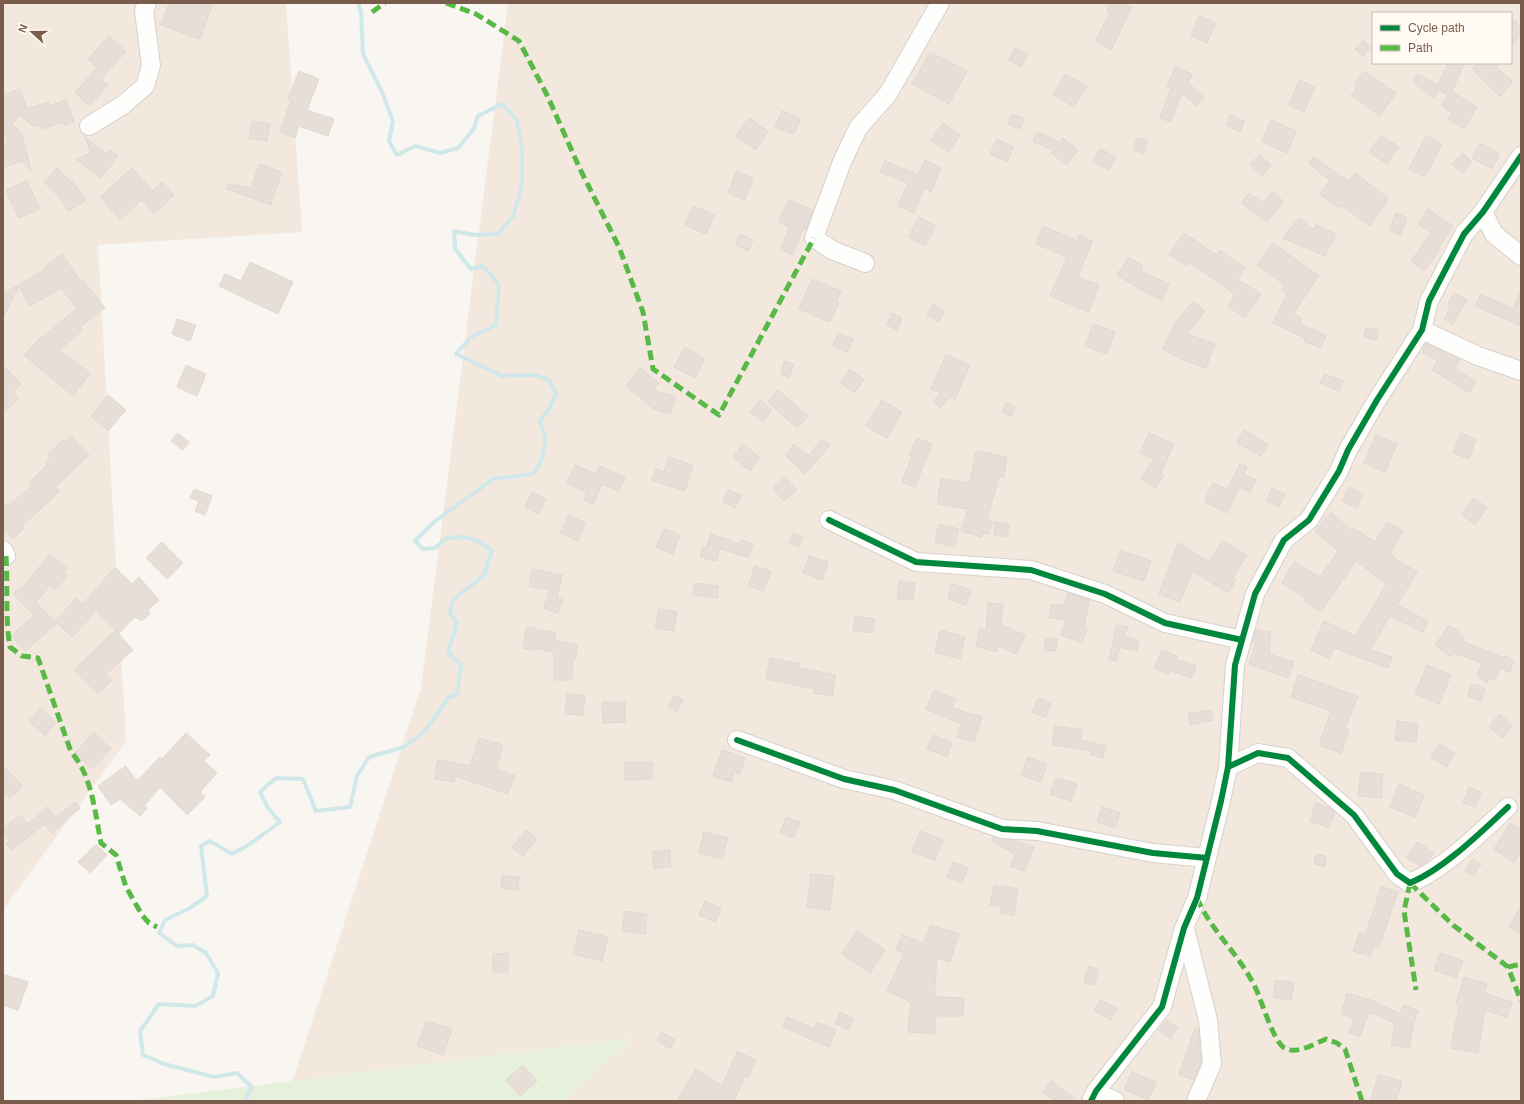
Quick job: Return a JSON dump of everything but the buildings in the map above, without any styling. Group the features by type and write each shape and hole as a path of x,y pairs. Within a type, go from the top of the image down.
{"street":[{"path":"89,126 123,105 145,86 151,66 144,11 147,3"},
{"path":"865,263 832,250 814,238 842,162 858,128 888,94 940,3"},
{"path":"1115,1101 1093,1096 1162,1007 1184,928 1196,898 1228,767 1235,665 1255,594 1284,540 1309,520 1339,471 1348,450 1377,400 1422,330 1429,301 1464,234 1483,212 1521,156"},
{"path":"1483,212 1494,234 1521,256"},
{"path":"1422,330 1478,356 1521,371"},
{"path":"829,520 916,562 1031,570 1105,594 1165,623 1242,640"},
{"path":"737,740 844,780 894,790 1002,829 1037,831 1153,853 1207,858"},
{"path":"1228,767 1258,753 1288,758 1354,815 1397,874 1410,883 1426,877 1483,830 1508,807"},
{"path":"1184,928 1208,1020 1212,1064 1196,1101"}],"shaded area":[{"path":"3,3 286,3 302,232 98,245 126,741 3,910"},
{"path":"508,3 1521,3 1521,1101 286,1101 421,688"}],"green space":[{"path":"632,1038 563,1101 132,1101"}],"waterway":[{"path":"245,1101 252,1087 237,1073 214,1077 164,1064 143,1055 140,1031 159,1004 195,1006 213,996 218,973 206,953 193,945 177,946 159,933 165,920 190,908 207,896 201,846 210,841 232,854 250,844 280,822 268,808 260,792 276,778 303,779 316,811 350,807 357,776 369,757 404,747 425,731 449,697 457,695 461,665 448,652 457,624 450,613 453,600 484,575 492,551 478,541 464,537 447,538 435,548 423,549 415,541 434,522 493,479 533,474 541,461 546,441 540,421 551,406 556,394 549,380 535,375 502,376 456,354 471,337 496,325 499,285 483,266 471,269 455,249 454,231 474,235 498,234 513,216 522,185 522,151 517,120 502,104 478,116 473,130 458,148 440,153 415,146 397,155 389,141 393,121 382,92 363,54 361,12 358,3"}],"marked path":[{"path":"372,12 385,3"},
{"path":"446,3 476,14 519,41 547,95 580,169 619,247 643,312 653,369 719,415 814,238"},
{"path":"6,556 8,636 10,647 22,656 38,658 71,752 78,761 88,783 92,795 101,843 116,855 126,887 142,915 149,923 157,927"},
{"path":"1410,883 1453,925 1508,967 1521,1001"},
{"path":"1410,883 1404,911 1416,990"},
{"path":"1197,898 1210,922 1250,977 1279,1043 1283,1047 1293,1050 1299,1050 1326,1039 1337,1043 1345,1049 1362,1101"},
{"path":"1508,967 1521,964"}],"cycle path":[{"path":"1091,1101 1096,1091 1162,1007 1184,928 1197,898 1221,801 1228,767 1235,665 1255,594 1284,540 1309,520 1339,471 1348,450 1377,400 1422,330 1429,301 1464,234 1483,212 1521,156"},
{"path":"829,520 916,562 1031,570 1105,594 1165,623 1242,640"},
{"path":"737,740 844,779 894,790 1002,829 1037,831 1153,853 1207,858"},
{"path":"1228,767 1258,753 1288,758 1354,815 1397,874 1410,883 1436,869 1462,849 1508,807"}]}
